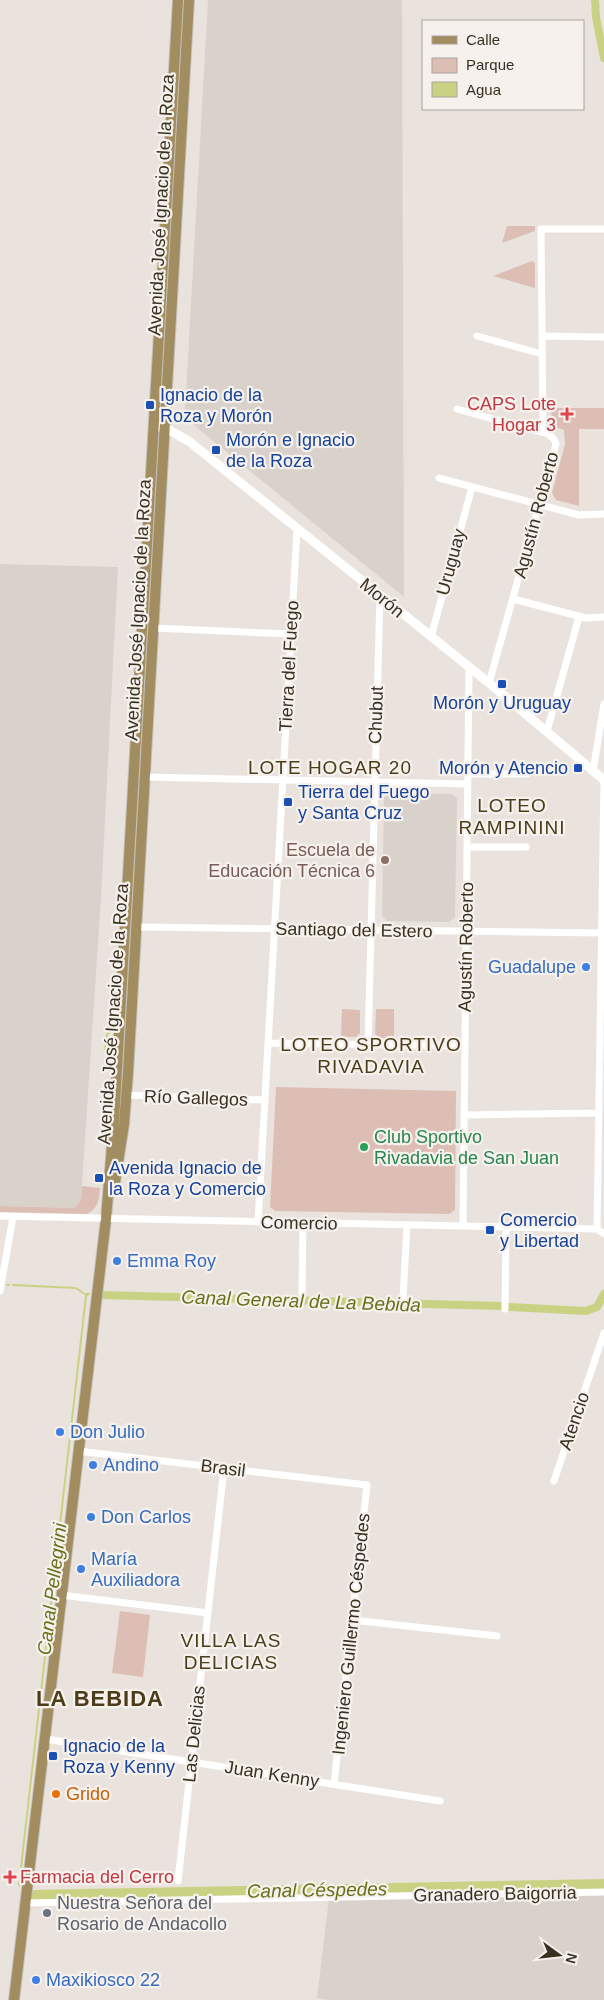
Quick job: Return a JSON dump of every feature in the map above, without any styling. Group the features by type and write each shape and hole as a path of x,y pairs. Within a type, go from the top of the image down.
{"main road":[{"name":"Avenida José Ignacio de la Roza","path":"106,1219 113,1190 126,1095 145,777 153,628 159,427 178,0"},
{"name":"Avenida José Ignacio de la Roza","path":"14,2000 106,1219 116,1097 159,427 189,0"}],"street":[{"name":"Agustín Roberto","path":"489,683 556,444 551,436 543,432 541,229 604,230"},
{"path":"477,336 542,354"},
{"path":"542,336 604,336"},
{"path":"457,409 543,432"},
{"name":"Morón","path":"159,427 190,442 489,683 604,780"},
{"path":"439,478 579,515 604,514"},
{"name":"Uruguay","path":"431,637 472,487"},
{"name":"Tierra del Fuego","path":"258,1222 297,529"},
{"name":"Chubut","path":"368,1045 380,595"},
{"path":"513,598 586,618 604,617"},
{"path":"547,732 579,616"},
{"path":"153,628 291,634"},
{"name":"Agustín Roberto","path":"463,1226 469,667"},
{"path":"594,771 604,704"},
{"path":"468,774 528,774"},
{"path":"145,777 468,784"},
{"path":"604,780 597,1229 604,1234"},
{"path":"467,846 526,847"},
{"name":"Santiago del Estero","path":"136,927 602,934"},
{"path":"268,1043 465,1046"},
{"name":"Río Gallegos","path":"126,1095 265,1100"},
{"path":"464,1115 599,1113"},
{"name":"Comercio","path":"0,1216 597,1229"},
{"path":"0,1291 13,1216"},
{"path":"302,1293 303,1223"},
{"path":"403,1298 407,1225"},
{"path":"505,1309 506,1227"},
{"name":"Atencio","path":"554,1481 604,1333"},
{"name":"Brasil","path":"78,1451 367,1485"},
{"name":"Las Delicias","path":"178,1881 224,1468"},
{"name":"Ingeniero Guillermo Céspedes","path":"334,1784 367,1485"},
{"path":"61,1595 208,1613"},
{"path":"352,1620 497,1636"},
{"name":"Juan Kenny","path":"45,1739 440,1801"},
{"name":"Granadero Baigorria","path":"26,1898 604,1892"}],"shaded area":[{"path":"208,0 402,0 404,597 195,426 185,411"},
{"path":"0,564 118,567 101,898 81,1200 75,1208 0,1206"},
{"name":"Escuela de Educación Técnica 6","path":"389,793 452,794 457,799 455,917 450,922 387,921 382,916 384,798"},
{"path":"604,1894 604,2000 328,2000 317,1998 329,1898"}],"green space":[{"path":"181,0 185,0 159,412"},
{"path":"507,226 535,226 535,231 502,243"},
{"path":"532,261 535,263 535,288 493,276"},
{"path":"551,408 604,408 604,429 579,429 579,506 556,500 552,493 565,444 564,430 552,426"},
{"path":"160,440 125,1042 124,1042 157,441"},
{"path":"342,1009 360,1010 360,1033 356,1037 341,1037"},
{"path":"376,1009 394,1009 394,1038 380,1038 375,1034"},
{"name":"Club Sportivo Rivadavia de San Juan","path":"276,1087 456,1091 455,1210 449,1214 275,1211 270,1207"},
{"path":"82,1186 100,1188 96,1206 87,1214 0,1212 0,1206 75,1208 81,1200"},
{"path":"120,1611 150,1615 143,1677 112,1673"}],"water":[{"name":"Canal Céspedes","path":"604,1879 604,1890 29,1901 31,1890"}],"waterway":[{"path":"160,411 183,0"},
{"name":"Canal General de La Bebida","path":"595,0 596,17 604,58"},
{"path":"124,1029 158,441"},
{"path":"105,1050 107,1034 113,1030"},
{"path":"13,1285 76,1288 83,1293"},
{"name":"Canal Pellegrini","path":"19,1885 86,1296 89,1294 85,1294"},
{"name":"Canal General de La Bebida","path":"509,1307 586,1311 597,1307 604,1294"},
{"name":"Canal General de La Bebida","path":"102,1295 501,1306"}],"place":[{"name":"Ignacio de la Roza y Morón","path":"150,405"},
{"name":"CAPS Lote Hogar 3","path":"567,414"},
{"name":"Morón e Ignacio de la Roza","path":"216,450"},
{"name":"Morón y Uruguay","path":"502,684"},
{"name":"Morón y Atencio","path":"578,768"},
{"name":"Tierra del Fuego y Santa Cruz","path":"288,802"},
{"name":"Escuela de Educación Técnica 6","path":"385,860"},
{"name":"Guadalupe","path":"586,967"},
{"name":"Club Sportivo Rivadavia de San Juan","path":"364,1147"},
{"name":"Avenida Ignacio de la Roza y Comercio","path":"99,1178"},
{"name":"Comercio y Libertad","path":"490,1230"},
{"name":"Emma Roy","path":"117,1261"},
{"name":"Don Julio","path":"60,1432"},
{"name":"Andino","path":"93,1465"},
{"name":"Don Carlos","path":"91,1517"},
{"name":"María Auxiliadora","path":"81,1569"},
{"name":"Ignacio de la Roza y Kenny","path":"53,1756"},
{"name":"Grido","path":"56,1794"},
{"name":"Farmacia del Cerro","path":"10,1877"},
{"name":"Nuestra Señora del Rosario de Andacollo","path":"47,1913"},
{"name":"Maxikiosco 22","path":"36,1980"}],"district":[{"name":"LOTE HOGAR 20","path":"330,767"},
{"name":"LOTEO RAMPININI","path":"512,816"},
{"name":"LOTEO SPORTIVO RIVADAVIA","path":"371,1055"},
{"name":"VILLA LAS DELICIAS","path":"231,1651"},
{"name":"LA BEBIDA","path":"100,1698"}]}
